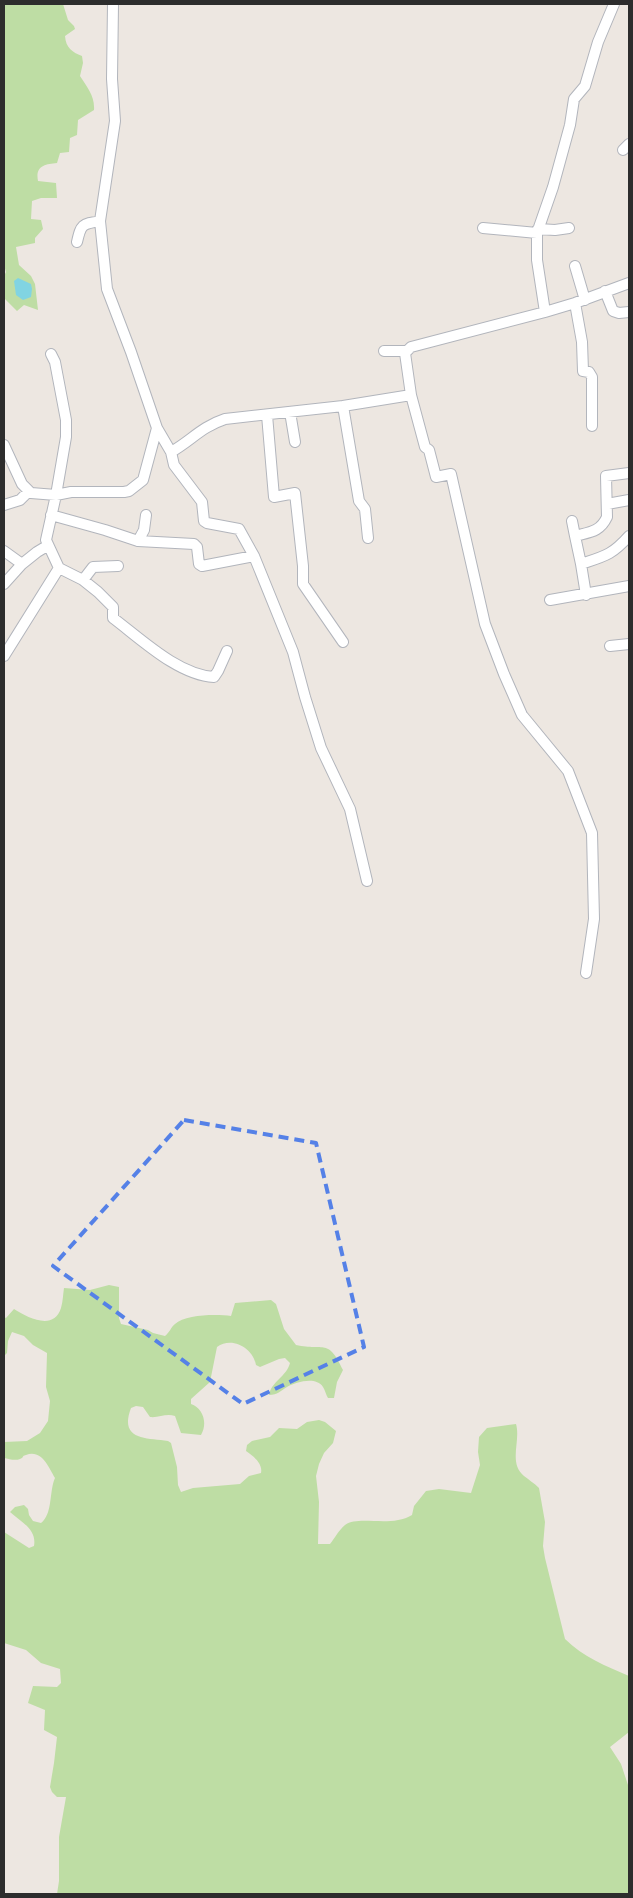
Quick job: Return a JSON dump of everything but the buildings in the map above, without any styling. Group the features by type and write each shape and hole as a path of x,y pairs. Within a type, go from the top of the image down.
{"street":[{"path":"113,4 112,79 115,121 100,222 107,289 157,428 171,452 174,465 202,502 205,522 239,528 254,556 293,652 304,697 321,748 350,808 367,881"},
{"path":"544,312 536,260 537,231 570,125 574,99 585,86 598,42 614,4"},
{"path":"77,242 83,225 100,222"},
{"path":"483,228 537,231 568,228"},
{"path":"575,266 580,301 583,371 589,372 592,377 592,426"},
{"path":"384,351 406,351 411,348 544,312 629,283"},
{"path":"605,292 612,311 618,313 629,312"},
{"path":"406,351 411,395 425,447 429,450 436,477 451,474 485,624 510,689 523,717 568,771 590,827 594,848 594,919 586,973"},
{"path":"51,354 55,362 66,420 66,437 46,540 59,568 83,580 98,592 113,608 113,618 161,654 189,671 202,676 214,677 227,651"},
{"path":"171,452 213,423 225,419 343,406 411,395"},
{"path":"343,406 359,502 364,509 368,538"},
{"path":"290,412 295,442"},
{"path":"266,415 273,497 295,493 303,584 343,642"},
{"path":"4,445 22,484 35,494 124,492 136,487 143,480 157,428"},
{"path":"575,536 593,532 600,528 607,517 606,476 629,473"},
{"path":"4,505 20,500 29,491"},
{"path":"606,504 629,500"},
{"path":"138,541 144,530 146,515"},
{"path":"51,516 106,530 138,541 194,544 197,547 199,564 202,566 254,556"},
{"path":"572,521 586,595"},
{"path":"581,564 608,555 618,548 629,536"},
{"path":"4,584 22,564 48,546"},
{"path":"4,551 22,564"},
{"path":"83,580 93,567 118,566"},
{"path":"5,651 59,568"},
{"path":"550,600 629,586"},
{"path":"610,646 629,644"}],"highlighted area":[{"path":"184,1120 316,1143 364,1347 243,1404 53,1266"}],"green space":[{"path":"4,4 63,4 68,20 75,29 65,36 67,44 72,51 82,56 83,63 80,76 90,92 94,105 94,110 78,120 77,135 70,138 69,152 60,153 57,163 45,165 38,172 38,181 56,183 57,198 41,198 32,201 31,219 41,220 43,229 35,238 35,243 16,247 19,265 31,276 35,284 38,310 24,305 17,311 4,298 4,276 6,272 4,265"},
{"path":"109,1285 119,1287 119,1318 121,1324 165,1336 175,1324 186,1318 210,1315 231,1316 235,1303 271,1300 276,1304 284,1329 296,1345 325,1348 333,1353 343,1370 337,1382 334,1398 328,1398 320,1384 311,1381 295,1383 277,1394 269,1395 270,1390 286,1372 290,1363 285,1358 260,1367 256,1365 251,1353 246,1349 235,1343 229,1343 217,1347 210,1382 191,1399 191,1404 199,1409 203,1416 204,1426 201,1435 181,1433 175,1416 150,1417 143,1407 136,1406 131,1408 128,1418 128,1426 131,1432 136,1435 171,1443 177,1467 178,1485 181,1492 193,1488 240,1484 249,1476 261,1473 259,1463 246,1451 247,1445 252,1441 270,1437 279,1428 297,1429 307,1422 319,1420 325,1422 336,1431 333,1443 324,1453 319,1464 316,1476 319,1502 318,1544 330,1544 343,1527 351,1522 404,1519 412,1515 414,1506 426,1491 439,1489 471,1493 480,1465 478,1452 479,1437 487,1428 516,1424 516,1458 519,1471 539,1488 545,1522 543,1546 545,1558 565,1639 587,1656 629,1676 629,1732 610,1747 621,1764 629,1788 629,1894 57,1894 59,1881 59,1837 66,1797 57,1797 50,1787 57,1737 44,1730 45,1710 28,1703 33,1686 57,1687 61,1683 60,1669 41,1663 26,1650 4,1643 4,1532 29,1548 34,1546 31,1530 10,1512 15,1507 24,1505 28,1509 33,1521 41,1523 45,1519 49,1508 55,1478 44,1460 36,1455 25,1455 16,1460 4,1458 4,1442 27,1441 40,1433 48,1421 50,1401 46,1387 47,1353 33,1345 24,1336 12,1332 8,1341 7,1353 4,1356 4,1317 6,1318 14,1309 33,1319 47,1321 58,1315 63,1300 64,1288 90,1290"}],"water":[{"path":"18,278 31,284 31,297 23,300 16,295 14,281"}]}
